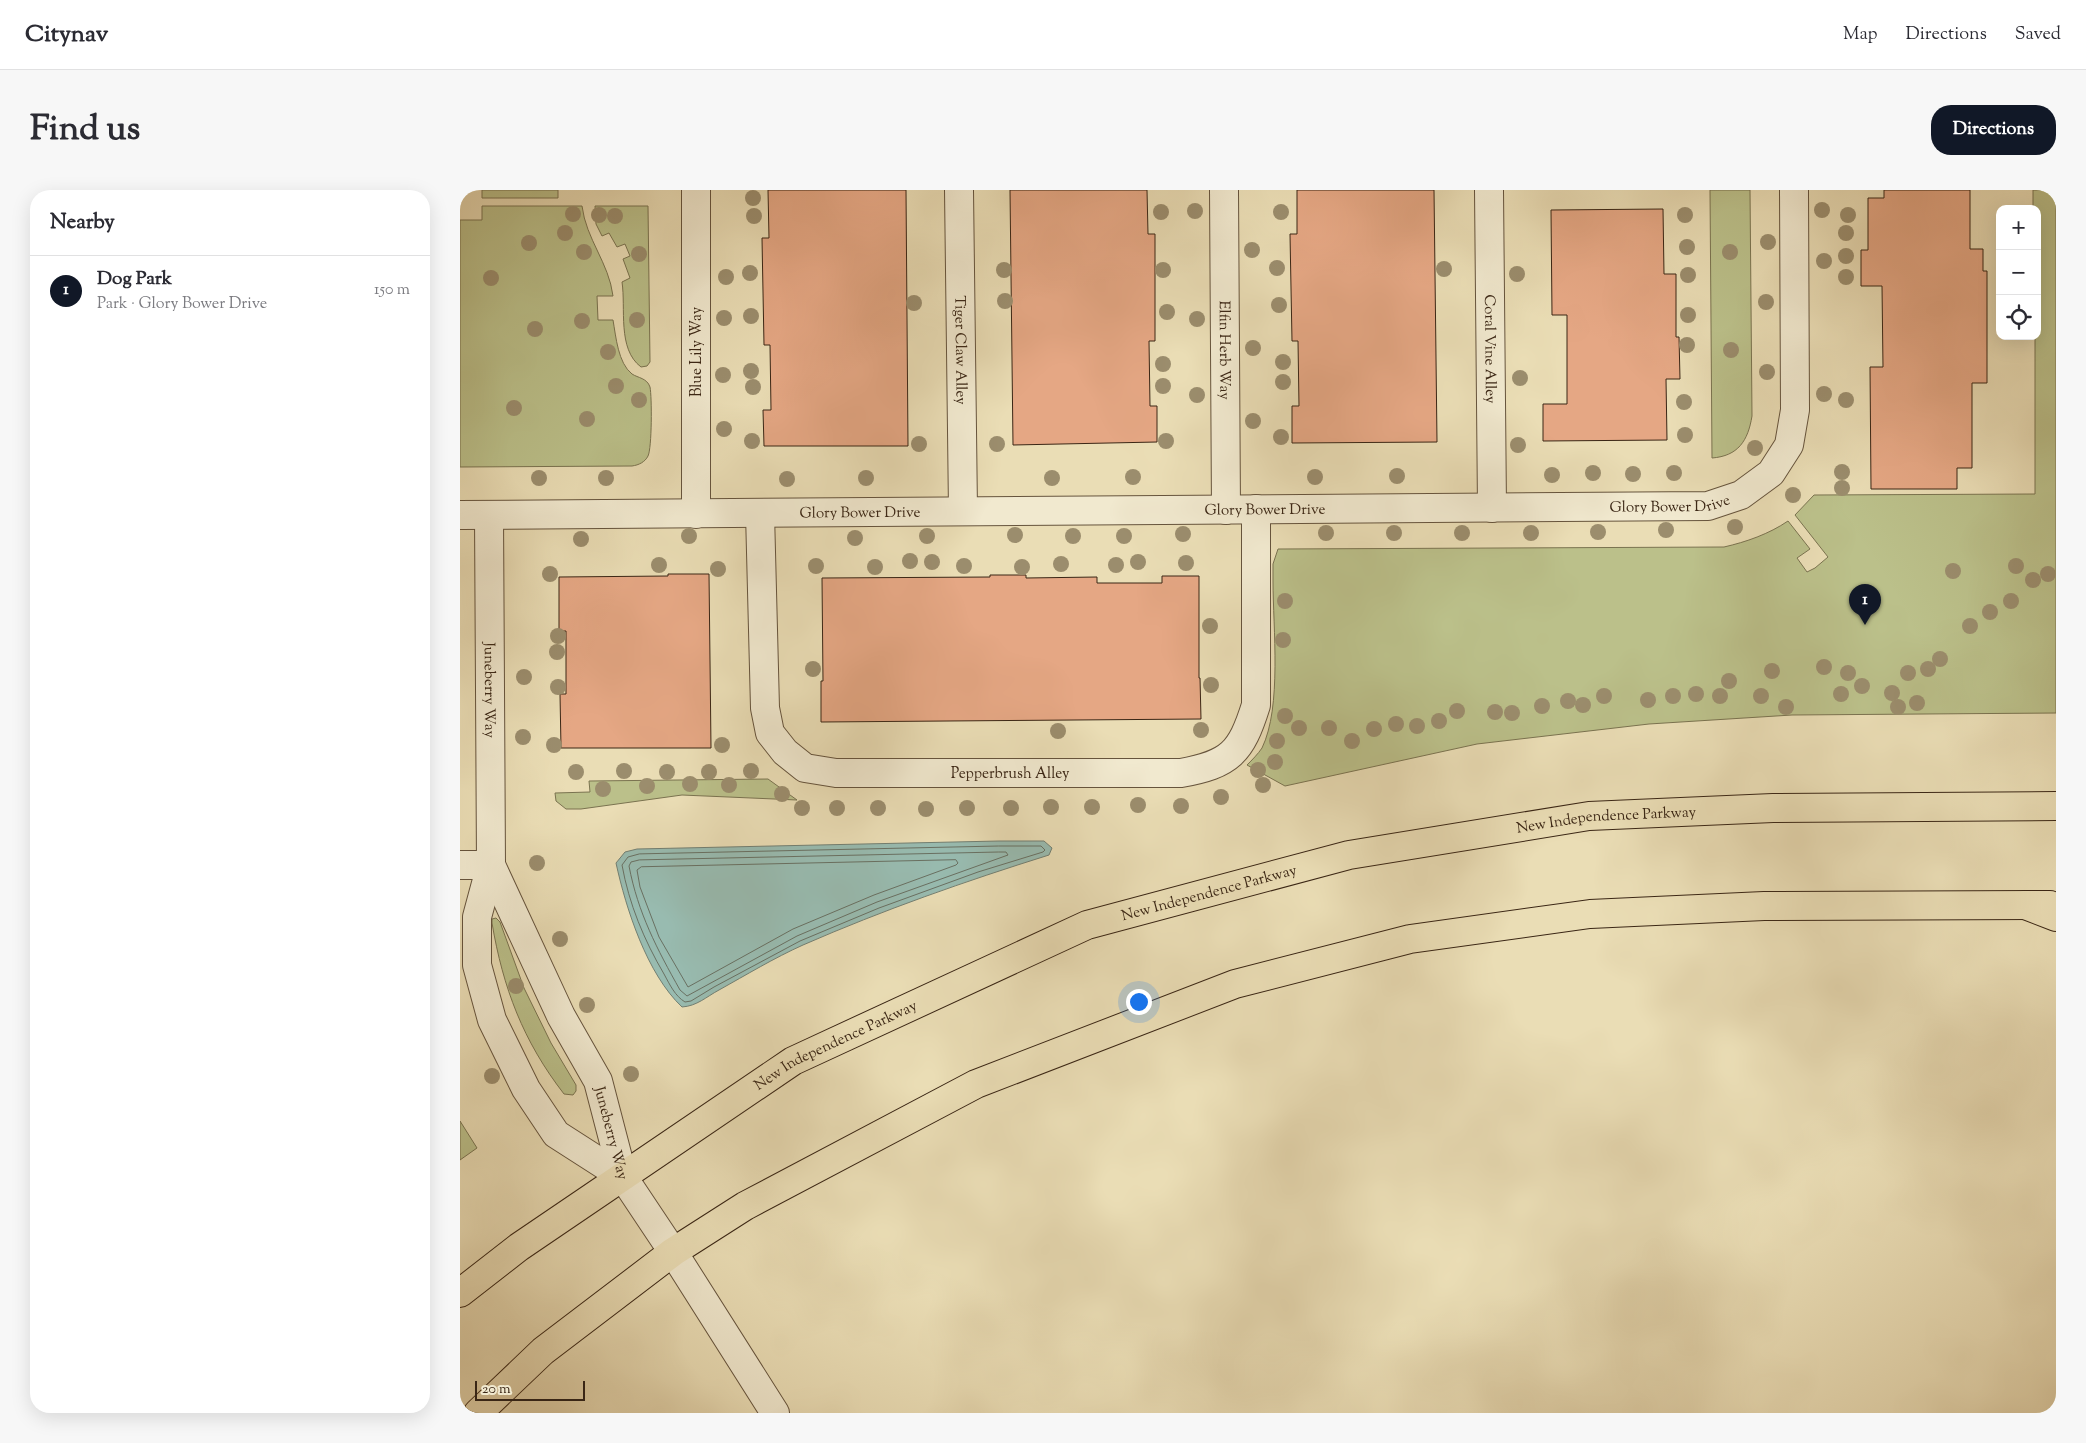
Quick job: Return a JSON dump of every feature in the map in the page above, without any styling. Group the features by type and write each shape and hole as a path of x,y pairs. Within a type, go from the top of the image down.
{"main road":[{"name":"New Independence Parkway","path":"460,1293 519,1247 623,1178 793,1060 1086,925 1349,855 1589,816 1773,808 2056,806"},
{"path":"478,1413 543,1351 672,1252 745,1206 976,1084 1235,984 1410,939 1590,914 1764,906 2056,904"},
{"path":"2025,905 2056,917"}],"street":[{"name":"Blue Lily Way","path":"696,190 696,514"},
{"name":"Tiger Claw Alley","path":"959,190 963,511"},
{"name":"Elfin Herb Way","path":"1224,190 1226,510"},
{"name":"Coral Vine Alley","path":"1489,190 1492,508"},
{"name":"Glory Bower Drive","path":"460,515 1708,506 1741,495 1771,473 1789,445 1795,410 1794,190"},
{"name":"Pepperbrush Alley","path":"760,513 765,708 770,733 785,752 805,768 836,773 1181,773 1208,768 1230,756 1247,734 1256,705 1256,509"},
{"name":"Juneberry Way","path":"489,515 491,864 477,917 477,965 492,1020 526,1089 556,1134 623,1178"},
{"name":"Juneberry Way","path":"491,864 561,1016 598,1081 623,1178"},
{"path":"460,865 491,864"},
{"path":"623,1178 775,1413"}],"green space":[{"path":"482,190 558,190 558,198 482,198"},
{"path":"1710,190 1750,190 1752,416 1748,433 1740,446 1729,454 1712,458"},
{"path":"2033,190 2056,190 2056,713 1792,715 1649,724 1477,744 1285,786 1247,765 1262,748 1272,711 1275,667 1273,564 1278,549 1724,547 1757,537 1788,521 1810,549 1797,558 1807,572 1828,557 1795,515 1814,495 2035,494 2035,340 2041,340 2041,205 2033,205"},
{"path":"482,206 582,206 588,229 611,284 613,296 597,296 598,320 613,320 618,349 627,369 632,374 645,380 650,387 650,443 648,456 642,463 632,466 460,467 460,220 482,220"},
{"path":"595,206 648,206 650,362 647,366 641,367 633,359 625,339 622,282 630,278 623,259 630,256 625,244 617,247 609,233 602,236 596,224"},
{"path":"768,779 797,800 682,795 581,809 566,809 556,801 555,793 590,792 589,781"},
{"path":"496,918 500,922 524,988 551,1043 576,1085 576,1091 573,1095 564,1094 526,1034 502,970 492,923 492,919"},
{"path":"460,1121 477,1148 460,1160"}],"water":[{"path":"1044,841 1052,848 1049,855 925,897 803,945 781,955 697,1003 682,1007 658,977 648,959 632,920 616,863 625,852 637,849"}],"building":[{"path":"768,190 906,190 908,446 764,446 763,410 771,410 770,345 764,345 762,238 769,238"},
{"path":"1010,190 1147,190 1148,234 1155,234 1155,341 1149,341 1150,406 1157,406 1157,442 1013,445"},
{"path":"1297,190 1434,190 1437,442 1292,443 1292,406 1299,406 1298,341 1292,341 1290,234 1297,234"},
{"path":"1884,190 1970,190 1970,249 1983,249 1983,271 1987,271 1987,383 1972,383 1972,468 1957,468 1957,489 1871,489 1870,367 1883,367 1882,286 1861,286 1861,250 1868,250 1868,198 1884,198"},
{"path":"1663,209 1664,274 1676,274 1676,337 1679,337 1680,379 1666,379 1667,440 1543,441 1543,404 1567,404 1567,315 1552,315 1551,210"},
{"path":"668,574 709,574 711,748 561,748 560,694 566,694 566,631 559,631 559,577 668,576"},
{"path":"990,575 1026,575 1026,578 1097,577 1097,583 1162,583 1162,576 1199,576 1201,719 821,722 821,681 823,681 822,578 990,577"}],"place":[{"name":"Dog Park","path":"1865,625"}]}
